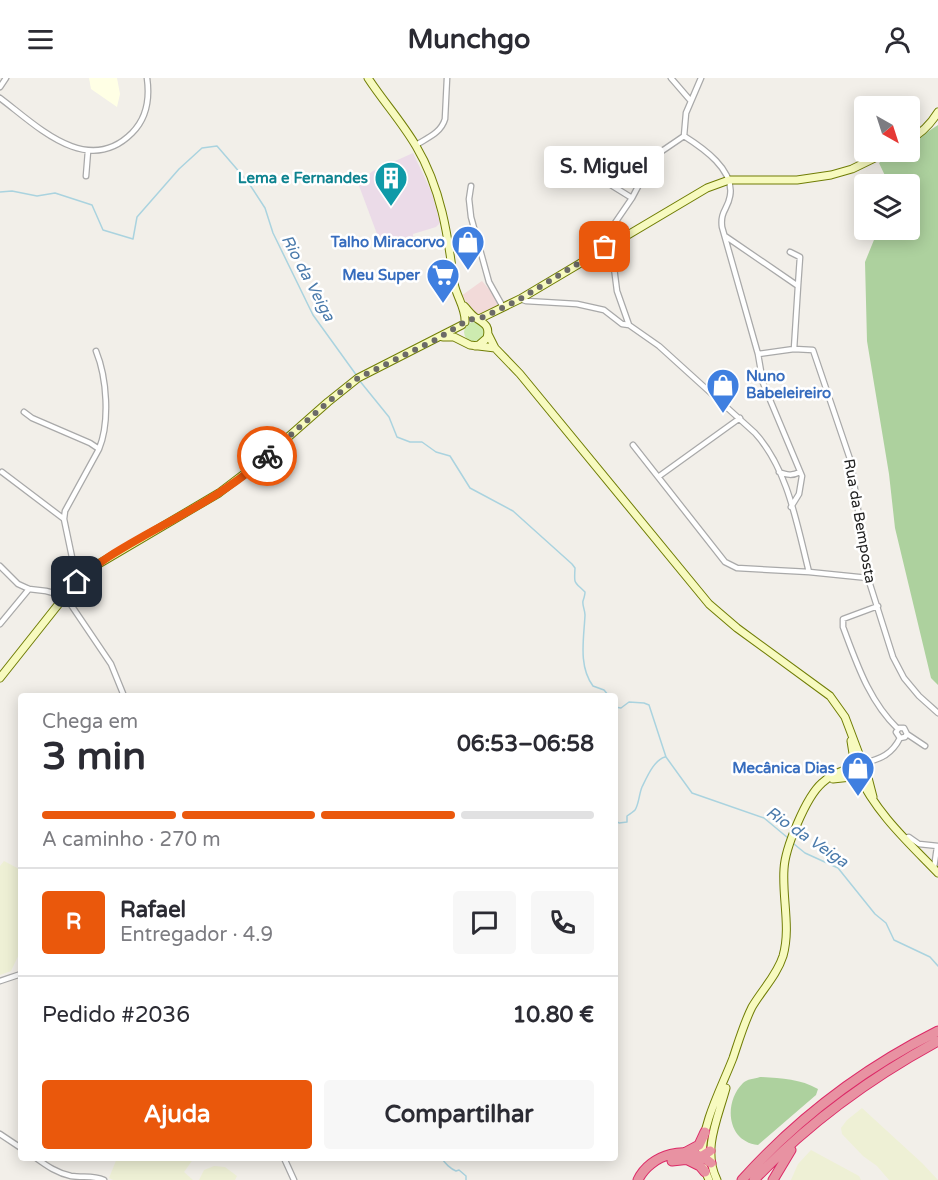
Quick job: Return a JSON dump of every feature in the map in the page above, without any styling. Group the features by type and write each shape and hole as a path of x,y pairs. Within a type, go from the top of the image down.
{"highway":[{"path":"742,1180 782,1140 882,1064 938,1031"},
{"path":"754,1180 828,1107 938,1041"},
{"path":"638,1180 644,1170 657,1160 686,1156 699,1145 705,1132"},
{"path":"773,1180 796,1140"},
{"path":"644,1180 660,1164 694,1153 706,1154 711,1163"},
{"path":"686,1156 700,1166 707,1176"}],"main road":[{"path":"368,78 416,145 442,206 456,292 465,314 461,335 463,340"},
{"path":"920,134 936,117"},
{"path":"0,678 85,574 122,549 219,493 261,461 359,378 463,324 520,299 707,188 729,180 797,180 831,175 866,162"},
{"path":"459,299 477,319 486,324 495,348 527,382 709,604 737,628 830,696 840,707 851,738 865,766 876,806"},
{"path":"475,346 484,342 501,308"},
{"path":"437,339 454,337 475,346 495,348"},
{"path":"851,738 856,769 876,806 936,870"},
{"path":"844,774 852,754"},
{"path":"856,769 863,773 865,766"},
{"path":"707,1176 705,1132 746,1019 757,998 775,974 783,956 786,939 784,870 789,845 810,798 818,787 829,777 856,769"},
{"path":"844,774 862,783"},
{"path":"706,1154 735,1051"},
{"path":"711,1163 717,1180"}],"street":[{"path":"0,87 6,78"},
{"path":"0,98 59,142 88,151 112,146 127,138 134,131 144,117 147,106 149,95 147,78"},
{"path":"416,145 438,132 443,126 447,78"},
{"path":"671,78 690,100"},
{"path":"684,136 686,113 701,78"},
{"path":"684,136 715,160 729,180 730,200 721,217 725,236 758,354 763,383 800,472 802,484 791,507"},
{"path":"629,326 617,291 608,245 604,240 632,198 652,159 684,136"},
{"path":"86,177 88,151"},
{"path":"564,156 632,198"},
{"path":"471,186 469,199 471,217 489,282 501,308"},
{"path":"725,236 798,286"},
{"path":"758,354 794,349 800,257 790,252"},
{"path":"520,299 577,304 604,310 674,357 740,418 764,443 779,472 809,572"},
{"name":"Rua da Bemposta","path":"794,349 813,350 851,462 868,578 893,657 904,678 938,713"},
{"path":"85,574 73,562 64,519 65,511 102,440 106,403 102,371 96,351"},
{"path":"24,412 32,418 99,449"},
{"path":"658,477 740,418"},
{"path":"633,446 725,562 737,568 868,578"},
{"path":"2,472 64,519"},
{"path":"779,472 787,475 800,472"},
{"path":"0,566 18,584 29,589 65,596 111,664 123,693"},
{"path":"0,624 29,589"},
{"path":"878,606 848,616 843,619 843,627 866,686 886,717 898,729 903,728 907,734 925,746"},
{"path":"898,729 896,734 900,738"},
{"path":"865,766 882,758 900,738 907,734"},
{"path":"905,838 909,837 919,844 937,847 936,870"},
{"path":"0,981 18,975"},
{"path":"0,1134 18,1146"},
{"path":"40,1161 55,1171 73,1176 95,1176 104,1180"},
{"path":"285,1161 294,1180"}],"shaded area":[{"path":"89,78 117,78 120,94 117,107 91,89"},
{"name":"Lema e Fernandes","path":"413,153 432,193 440,223 436,227 413,234 413,238 380,242 358,183 373,171"},
{"path":"482,281 499,301 496,308 478,315 461,296"},
{"path":"4,861 18,868 18,956 11,971 0,975 0,866"},
{"path":"862,1108 938,1180 889,1180 877,1166 863,1156 842,1134 841,1128"},
{"path":"811,1150 859,1176 861,1180 791,1180 798,1164"},
{"path":"116,1161 192,1161 184,1172 193,1180 113,1180 109,1178"},
{"path":"214,1166 225,1167 237,1176 235,1180 199,1180 204,1170"}],"green space":[{"path":"938,125 938,685 931,678 895,528 889,474 867,341 865,262 874,240 920,240 920,174 884,174 879,163 920,162 920,137"},
{"path":"470,322 478,322 484,328 484,336 478,342 470,342 464,336 464,328"},
{"path":"760,1077 797,1081 818,1089 816,1095 758,1145 740,1137 734,1129 731,1111 737,1091 743,1083"}],"waterway":[{"name":"Rio da Veiga","path":"0,192 12,191 37,196 55,193 92,205 103,230 133,239 137,217 179,169 202,148 217,146 248,182 265,208 273,233 313,315 357,376"},
{"name":"Rio da Veiga","path":"359,380 389,417 397,437 410,442 422,442 436,452 450,456 470,488 513,511 572,564 575,568 576,582 585,592 583,603 585,670 593,686 606,693"},
{"name":"Rio da Veiga","path":"618,708 629,702 649,705 666,757 692,793 764,818 788,838"},
{"path":"618,822 627,822 627,816 636,808 642,787 654,765 665,757"},
{"name":"Rio da Veiga","path":"794,844 805,853 838,868 875,914 886,923 894,940 930,957 938,966"},
{"path":"444,1161 456,1171 459,1170 466,1176 466,1180"}],"way so far":[{"path":"267,456 358,378 437,339 472,318 479,319 520,299 605,247"}],"place":[{"name":"Lema e Fernandes","path":"391,207"},
{"name":"S. Miguel","path":"605,247"},
{"name":"Talho Miracorvo","path":"468,271"},
{"name":"Meu Super","path":"443,304"},
{"name":"Nuno Babeleireiro","path":"723,414"},
{"name":"Mecânica Dias","path":"858,797"}],"route":[{"path":"77,582 90,569 219,493 267,456"}]}
